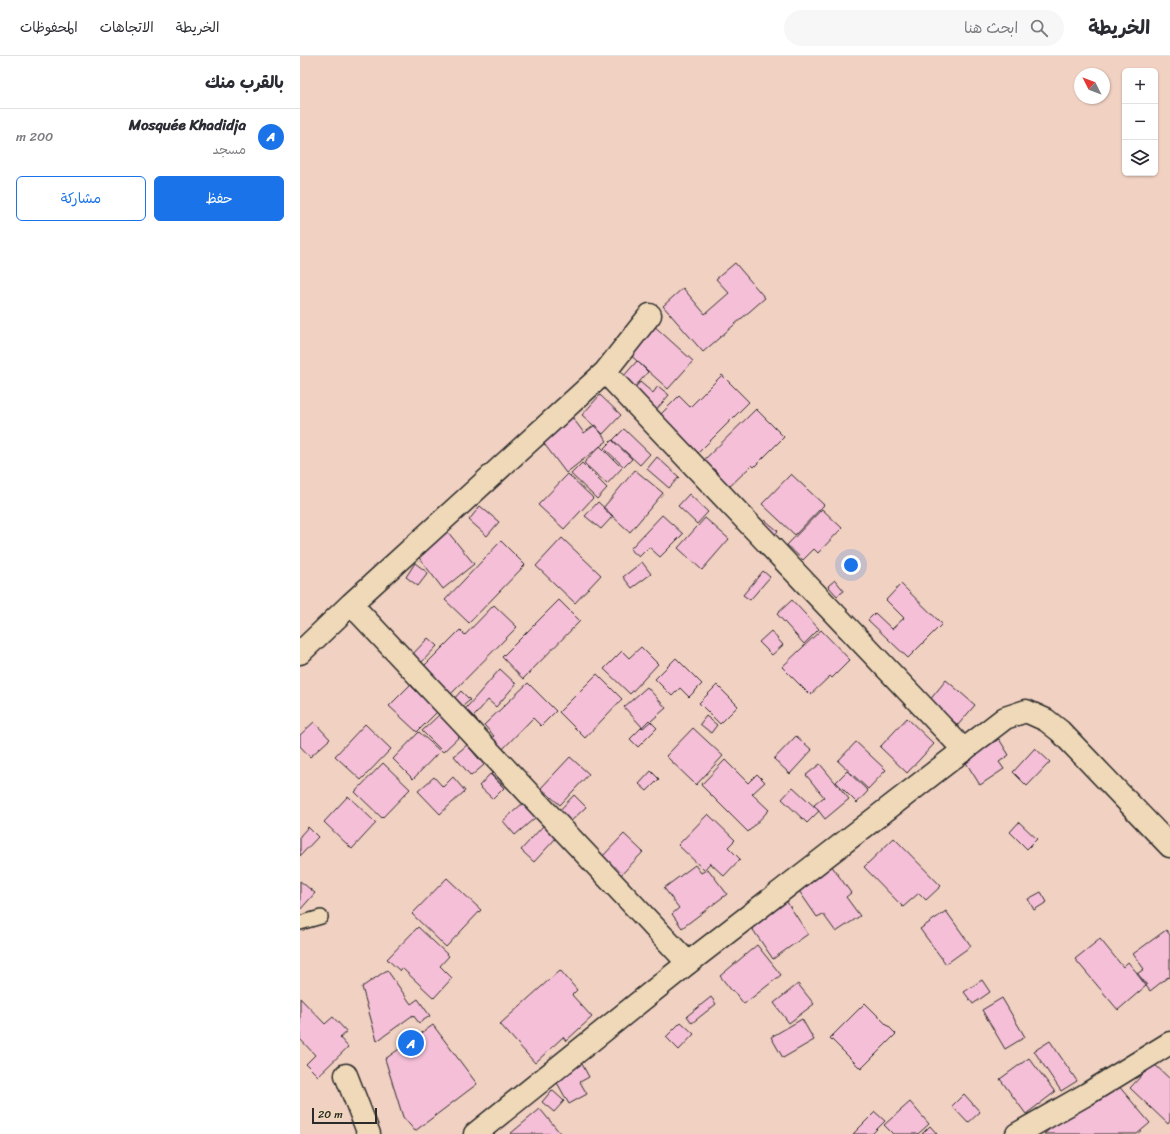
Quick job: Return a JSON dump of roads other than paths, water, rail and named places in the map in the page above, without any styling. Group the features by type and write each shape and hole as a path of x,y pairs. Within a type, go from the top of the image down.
{"street":[{"path":"300,653 351,604 605,372 650,315"},
{"path":"605,372 964,750"},
{"path":"351,604 688,963"},
{"path":"474,1134 688,963 1005,718 1026,711 1046,720 1060,732 1170,846"},
{"path":"1017,1134 1087,1094 1170,1043"},
{"path":"346,1074 369,1134"}],"lane":[{"path":"300,922 321,917"}],"place":[{"name":"Mosquée Khadidja","path":"411,1043"}]}
